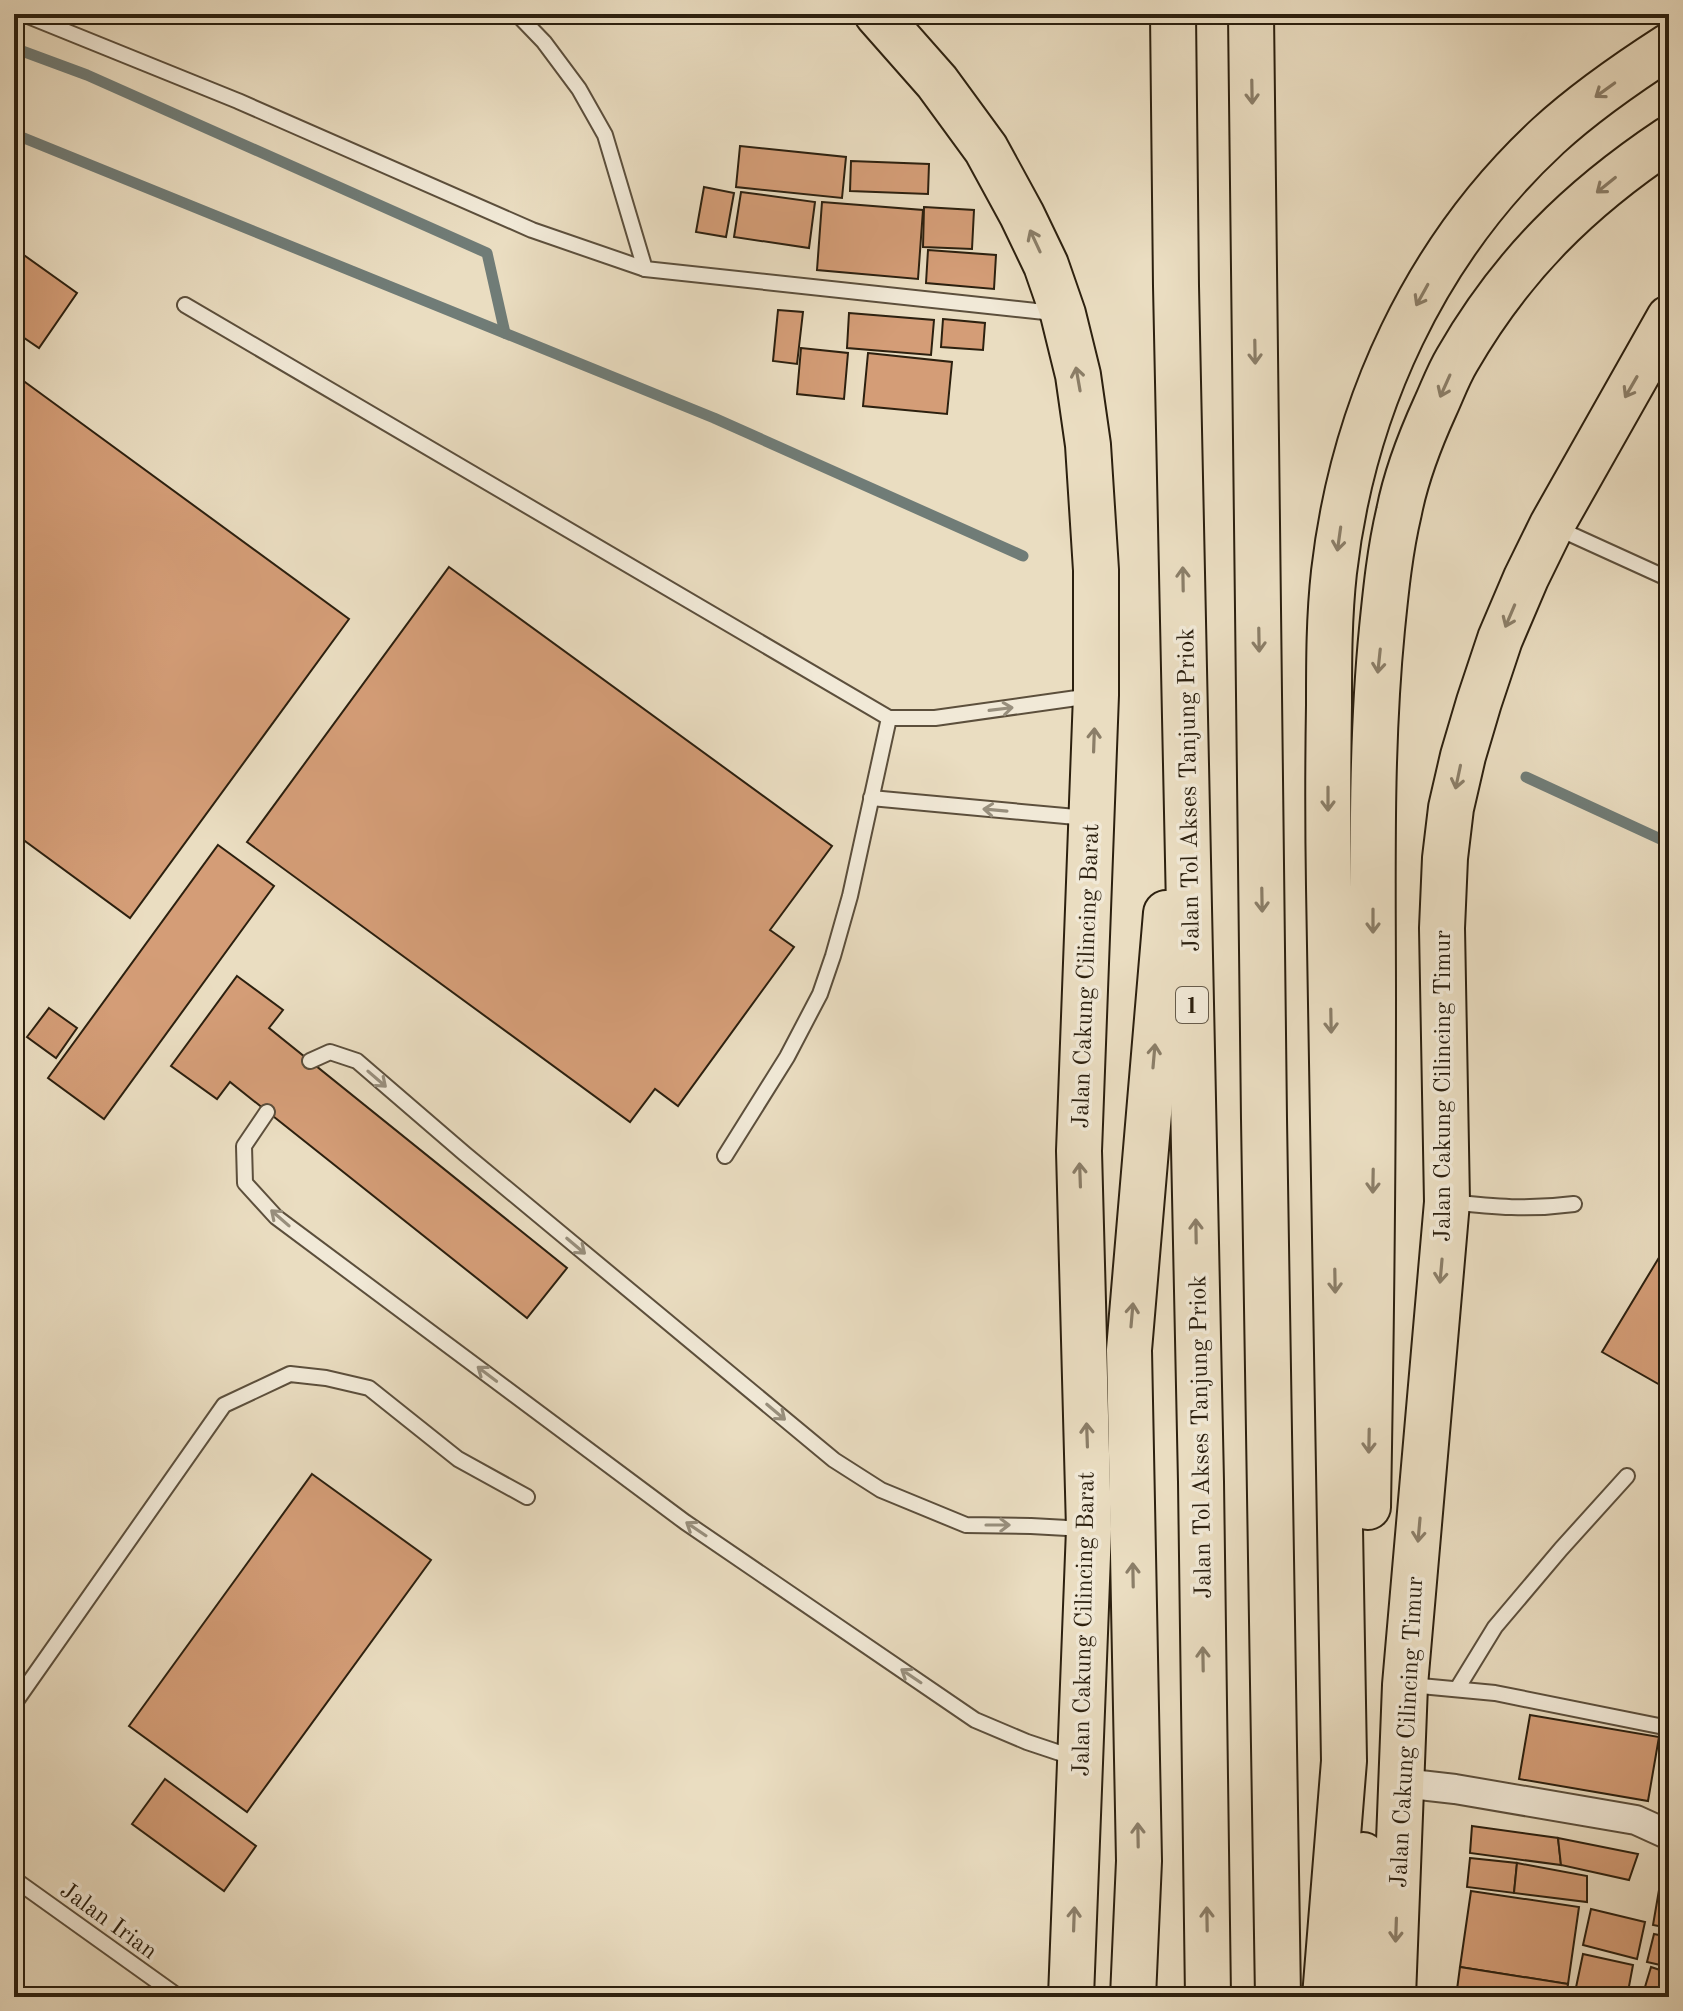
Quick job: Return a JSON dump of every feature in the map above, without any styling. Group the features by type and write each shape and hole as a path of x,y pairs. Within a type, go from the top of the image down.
{"highway":[{"name":"Jalan Cakung Cilincing Barat","path":"877,14 937,82 986,149 1022,215 1040,252 1063,314 1078,375 1088,445 1096,570 1081,698 1078,817 1079,1151 1089,1529 1071,1997"},
{"path":"1157,14 1176,286"},
{"name":"Jalan Tol Akses Tanjung Priok","path":"1173,14 1208,1997"},
{"path":"1251,14 1278,1997"},
{"path":"1325,1997 1344,1761 1328,775 1330,641 1334,574 1343,513 1358,446 1380,383 1404,328 1464,229 1504,181 1548,136 1591,100 1669,46"},
{"path":"1361,1997 1373,1156 1373,783 1377,686 1387,584 1399,509 1422,437 1455,363 1490,307 1535,250 1579,206 1669,139"},
{"name":"Jalan Cakung Cilincing Timur","path":"1393,1997 1405,1685 1447,1202 1442,928 1451,808 1463,756 1500,639 1526,578 1552,525 1669,318"},
{"path":"1133,1997 1139,1861 1129,1350 1186,675"}],"street":[{"path":"1402,1783 1636,1820 1669,1835"}],"lane":[{"path":"23,14 238,101 532,230 645,269 1063,314"},
{"path":"517,14 544,42 579,89 605,135 645,269"},
{"path":"185,305 889,718 935,718 1081,698"},
{"path":"1552,525 1669,579"},
{"path":"725,1156 787,1057 820,994 850,896 889,718"},
{"path":"871,798 1078,817"},
{"path":"310,1061 330,1052 357,1061 834,1460 881,1490 966,1525 1089,1529"},
{"path":"267,1112 244,1146 245,1183 276,1217 685,1522 975,1720 1080,1760"},
{"path":"1447,1202 1540,1208 1574,1204"},
{"path":"14,1704 224,1405 290,1374 369,1388 458,1459 527,1497"},
{"path":"1457,1689 1495,1627 1627,1476"},
{"path":"1405,1685 1495,1693 1669,1728"},
{"name":"Jalan Irian","path":"14,1879 179,1997"}],"building":[{"path":"740,146 846,157 842,198 736,187"},
{"path":"851,161 929,164 928,194 850,191"},
{"path":"704,187 734,193 726,237 696,232"},
{"path":"741,192 815,202 809,248 734,237"},
{"path":"822,202 923,210 918,279 817,270"},
{"path":"924,207 974,210 972,249 923,247"},
{"path":"14,248 77,293 39,348 14,331"},
{"path":"928,250 996,255 994,289 926,283"},
{"path":"778,310 803,312 797,364 773,361"},
{"path":"849,313 934,320 931,355 847,348"},
{"path":"943,319 985,323 983,350 941,347"},
{"path":"801,348 848,353 844,399 797,394"},
{"path":"868,353 952,362 947,414 863,406"},
{"path":"14,374 349,619 130,918 14,833"},
{"path":"449,567 832,846 770,930 794,947 678,1106 655,1089 630,1122 247,842"},
{"path":"218,845 274,886 104,1119 48,1078"},
{"path":"237,976 283,1010 269,1028 567,1268 527,1318 230,1082 217,1099 171,1066"},
{"path":"49,1008 77,1028 56,1058 27,1037"},
{"path":"1669,1241 1669,1390 1602,1352"},
{"path":"312,1474 431,1560 247,1812 129,1726"},
{"path":"1530,1715 1659,1737 1648,1801 1519,1779"},
{"path":"165,1779 256,1846 224,1891 132,1824"},
{"path":"1472,1826 1558,1838 1561,1865 1470,1853"},
{"path":"1558,1838 1638,1854 1629,1880 1561,1865"},
{"path":"1470,1858 1517,1863 1514,1893 1467,1887"},
{"path":"1664,1861 1669,1863 1669,1928 1653,1925"},
{"path":"1517,1863 1587,1876 1587,1902 1514,1893"},
{"path":"1471,1891 1579,1907 1568,1984 1460,1967"},
{"path":"1591,1909 1645,1922 1637,1959 1583,1945"},
{"path":"1654,1934 1669,1937 1669,1967 1647,1962"},
{"path":"1583,1954 1633,1965 1627,1997 1574,1997"},
{"path":"1460,1967 1568,1984 1566,1997 1456,1997"},
{"path":"1651,1967 1669,1973 1669,1997 1642,1997"}],"waterway":[{"path":"14,48 87,75 487,253 505,333"},
{"path":"14,134 714,418 1023,556"},
{"path":"1526,777 1669,843"}]}
